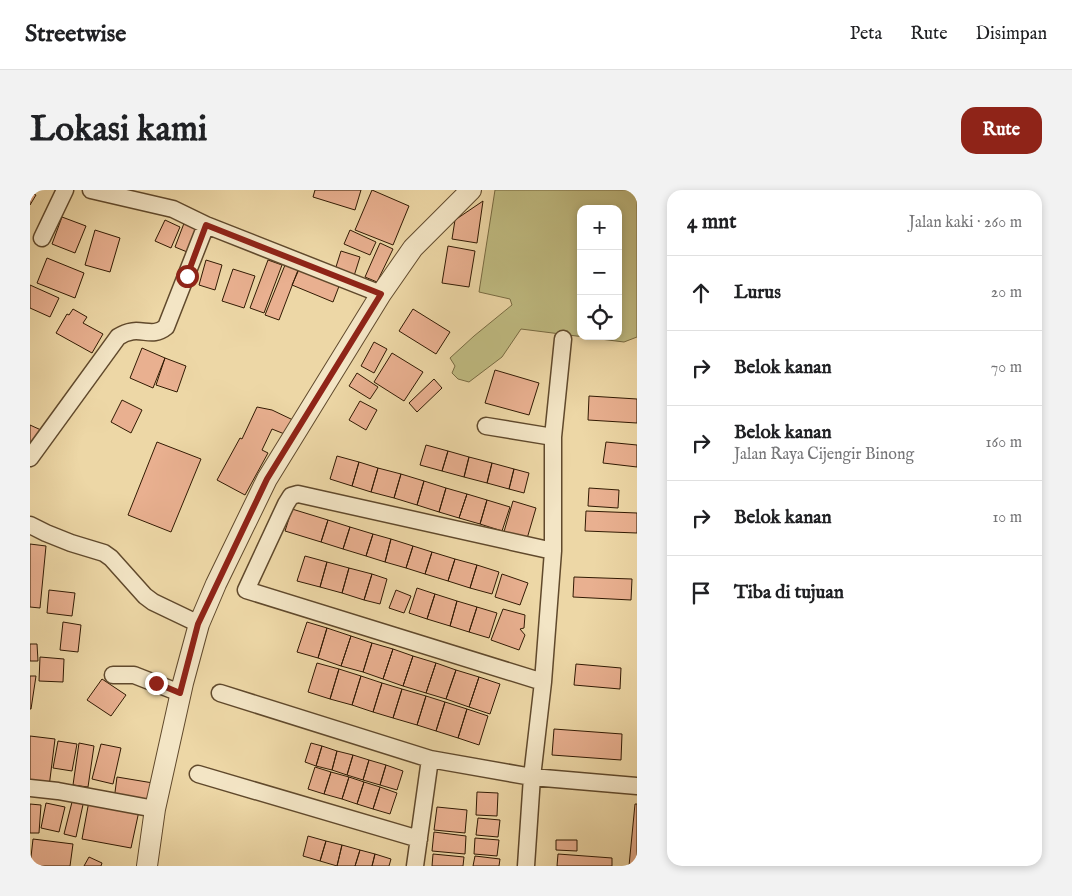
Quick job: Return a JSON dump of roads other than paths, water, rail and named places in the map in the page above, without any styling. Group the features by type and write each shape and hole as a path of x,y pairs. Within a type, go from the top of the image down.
{"street":[{"path":"42,238 65,190"},
{"path":"91,190 173,209 206,225 381,294"},
{"path":"146,866 154,809 180,693 198,624 267,479 381,294 413,248 470,190"},
{"path":"30,458 118,337 127,331 135,330 154,333 160,332 166,327 206,225"},
{"path":"526,866 532,777 543,682 553,551 553,437 563,339"},
{"path":"486,426 553,437"},
{"path":"543,682 246,590 286,504 291,496 298,494 553,551"},
{"path":"30,525 54,537 104,553 112,558 145,596 153,602 198,624"},
{"path":"113,675 134,675 180,693"},
{"path":"220,693 430,759 532,777 637,786"},
{"path":"415,866 430,759"},
{"path":"198,774 419,838"},
{"path":"30,788 58,791 154,809"}]}
